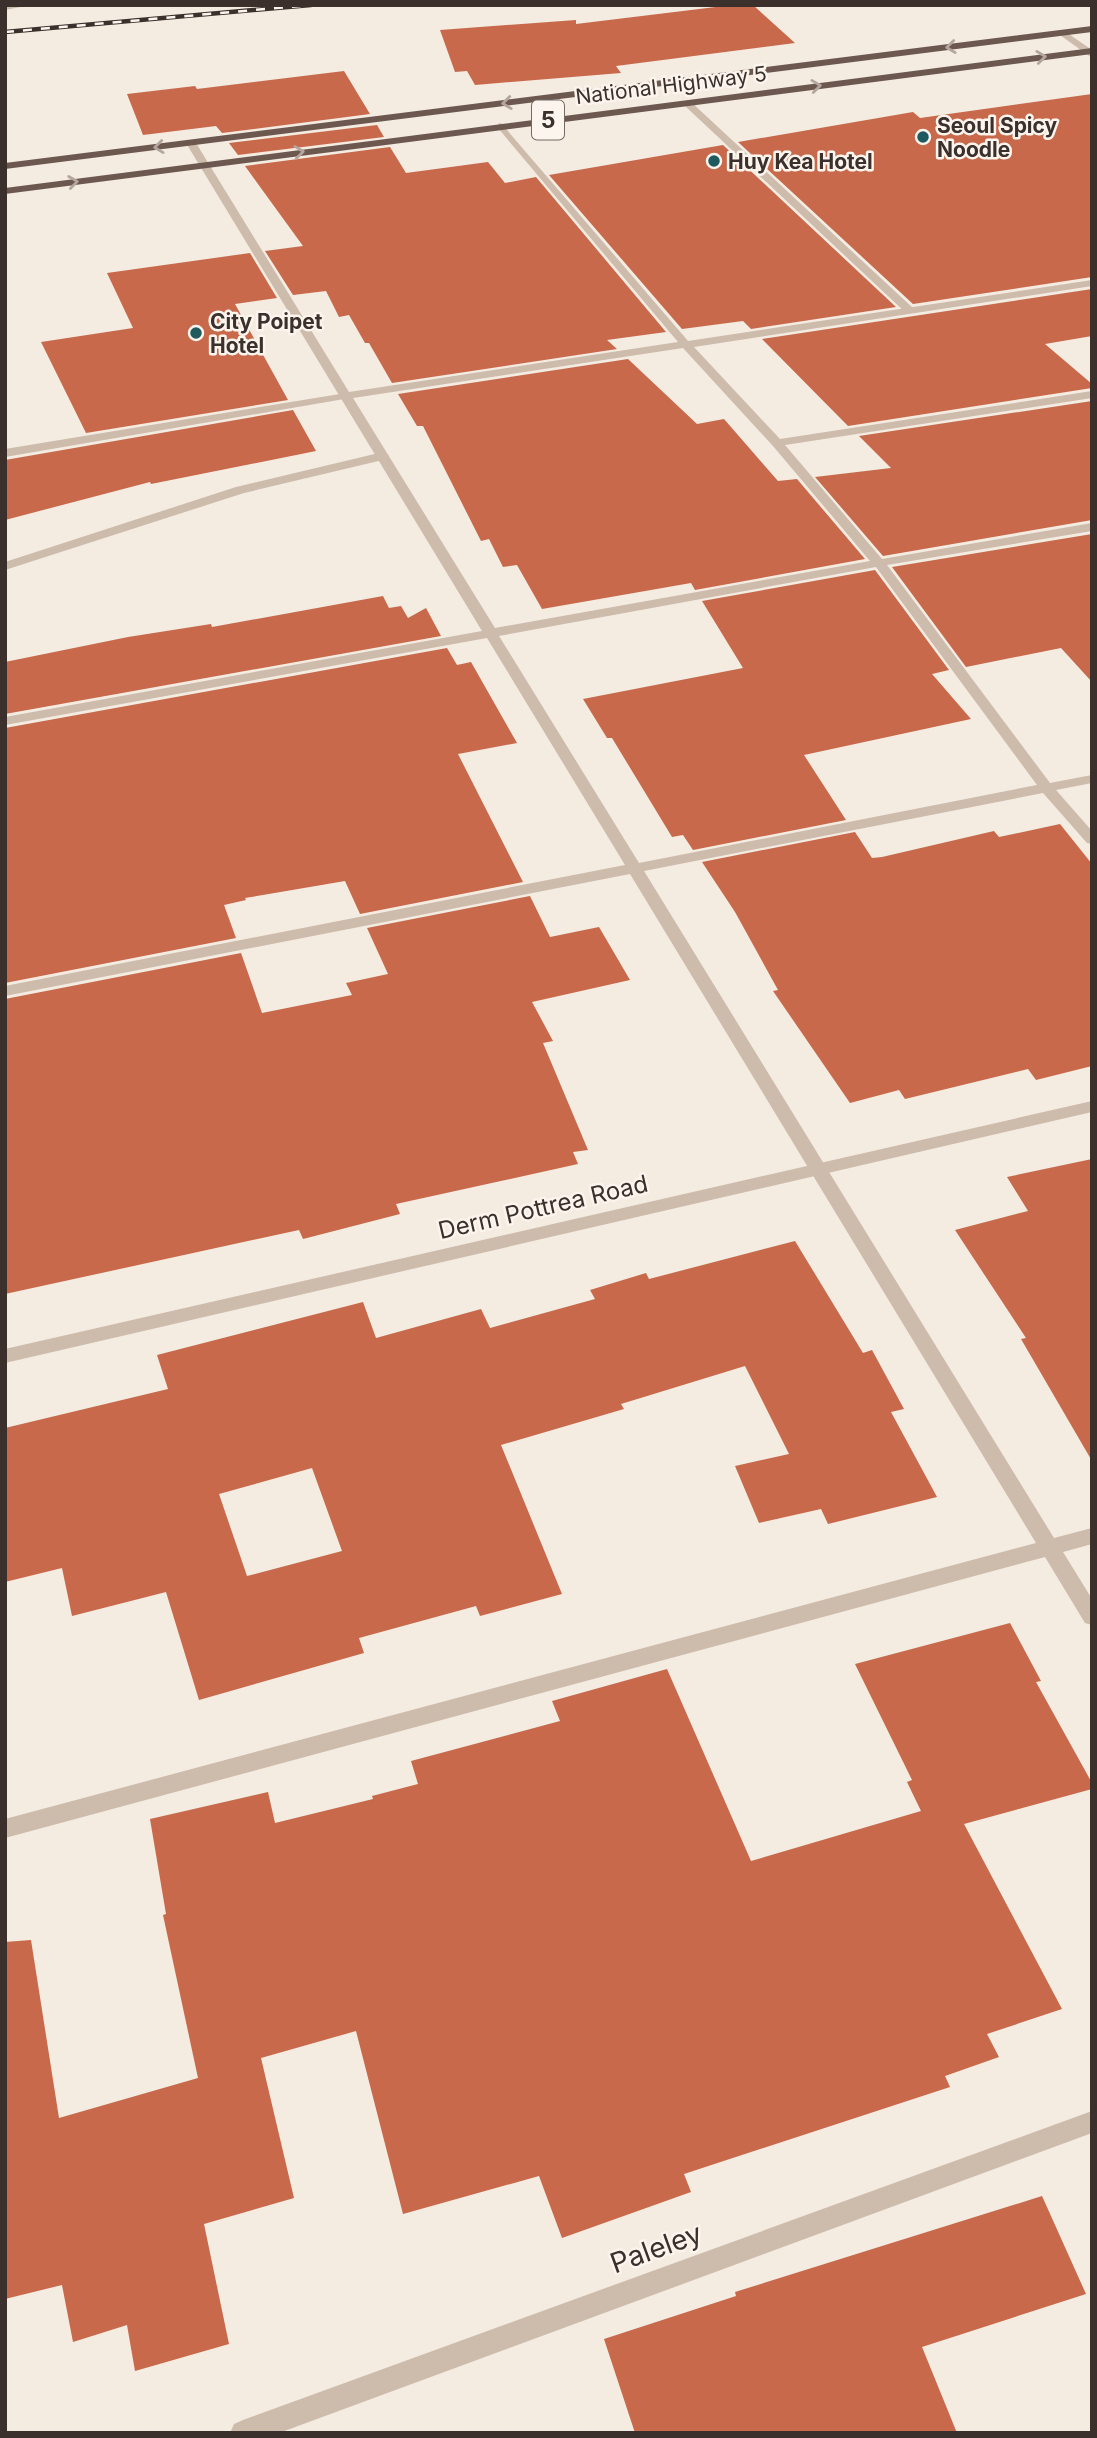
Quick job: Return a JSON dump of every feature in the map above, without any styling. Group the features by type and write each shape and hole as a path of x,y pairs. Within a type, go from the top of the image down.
{"highway":[{"name":"National Highway 5","path":"5,166 1092,29"},
{"name":"National Highway 5","path":"5,191 1090,52"}],"street":[{"path":"5,8 27,5"},
{"path":"1063,33 1090,52"},
{"path":"687,103 909,310"},
{"path":"501,126 684,343 777,443 878,563 1046,788 1092,841"},
{"path":"191,143 816,1170 1092,1617"},
{"path":"5,453 684,343 1092,283"},
{"path":"777,443 1092,394"},
{"path":"5,566 240,490 383,456"},
{"path":"5,720 1092,527"},
{"path":"5,991 1092,779"},
{"name":"Derm Pottrea Road","path":"5,1356 1092,1106"},
{"path":"5,1829 1092,1536"},
{"name":"Paleley","path":"243,2433 1092,2122"}],"building":[{"path":"732,5 753,5 795,43 616,66 621,73 475,85 467,71 455,72 440,30 576,20 576,24"},
{"path":"344,71 370,114 222,133 216,126 143,135 127,94 195,86 197,89"},
{"path":"1092,94 1092,277 913,304 738,142 913,112 920,118"},
{"path":"377,125 384,137 238,155 229,143"},
{"path":"723,145 896,307 751,329 743,321 682,329 549,175"},
{"path":"390,147 406,173 488,162 505,183 536,177 666,332 607,340 617,349 392,383 349,315 339,317 326,291 293,295 265,251 303,246 245,166"},
{"path":"250,253 277,298 235,304 288,400 86,433 41,342 133,328 107,273"},
{"path":"1092,289 1092,336 1045,344 1092,384 1092,388 848,426 762,339"},
{"path":"628,359 697,424 724,419 778,481 797,479 865,559 695,590 691,583 542,609 517,565 503,567 489,539 481,541 423,426 417,426 398,394"},
{"path":"1092,401 1092,520 883,556 815,477 891,468 859,436"},
{"path":"293,410 316,451 151,484 150,482 5,520 5,460"},
{"path":"1092,534 1092,682 1061,648 966,667 892,567"},
{"path":"875,570 949,670 932,674 971,719 804,755 846,820 693,850 683,835 672,837 612,738 607,738 583,699 743,668 702,601"},
{"path":"383,596 389,608 401,606 408,618 426,608 441,636 5,714 5,662 128,637 211,624 212,627"},
{"path":"447,648 457,665 471,662 517,743 458,754 523,882 360,914 345,881 245,898 246,900 224,905 236,938 5,983 5,728"},
{"path":"1060,824 1092,864 1092,1066 1036,1080 1028,1069 905,1099 899,1090 850,1103 773,991 778,990 735,912 702,862 855,832 872,858 882,857 994,831 999,837"},
{"path":"530,896 550,937 599,927 630,980 532,1002 553,1041 543,1043 588,1150 573,1152 578,1164 396,1204 400,1214 303,1239 299,1230 5,1294 5,999 241,953 262,1013 352,995 346,983 388,974 367,928"},
{"path":"1092,1159 1092,1461 1021,1339 1026,1338 955,1230 1028,1211 1007,1177"},
{"path":"795,1241 863,1353 872,1350 904,1409 891,1412 937,1497 828,1524 821,1509 759,1523 735,1466 789,1454 745,1366 621,1404 624,1409 501,1445 562,1594 480,1616 476,1606 359,1638 364,1653 199,1700 166,1592 72,1616 62,1568 5,1582 5,1428 168,1389 157,1355 363,1302 376,1338 481,1309 490,1328 595,1299 590,1290 646,1273 649,1279","holes":["312,1468 342,1551 247,1576 219,1494"]},
{"path":"1010,1623 1041,1681 1036,1682 1092,1783 1092,1789 964,1824 1062,2009 987,2034 999,2057 945,2076 950,2087 684,2174 691,2192 562,2238 539,2176 403,2214 356,2031 261,2058 294,2198 204,2224 229,2344 135,2371 127,2325 73,2342 62,2285 5,2299 5,1942 31,1940 59,2118 198,2078 163,1915 166,1914 150,1819 268,1792 275,1823 373,1799 372,1796 418,1784 411,1761 560,1721 552,1701 667,1669 751,1861 921,1811 907,1782 912,1780 855,1664"},
{"path":"1042,2196 1086,2294 922,2347 957,2433 635,2433 604,2339 736,2296 735,2292"}],"railway":[{"path":"5,32 311,5"}],"place":[{"name":"Seoul Spicy Noodle","path":"923,137"},
{"name":"Huy Kea Hotel","path":"714,161"},
{"name":"City Poipet Hotel","path":"196,333"}]}
